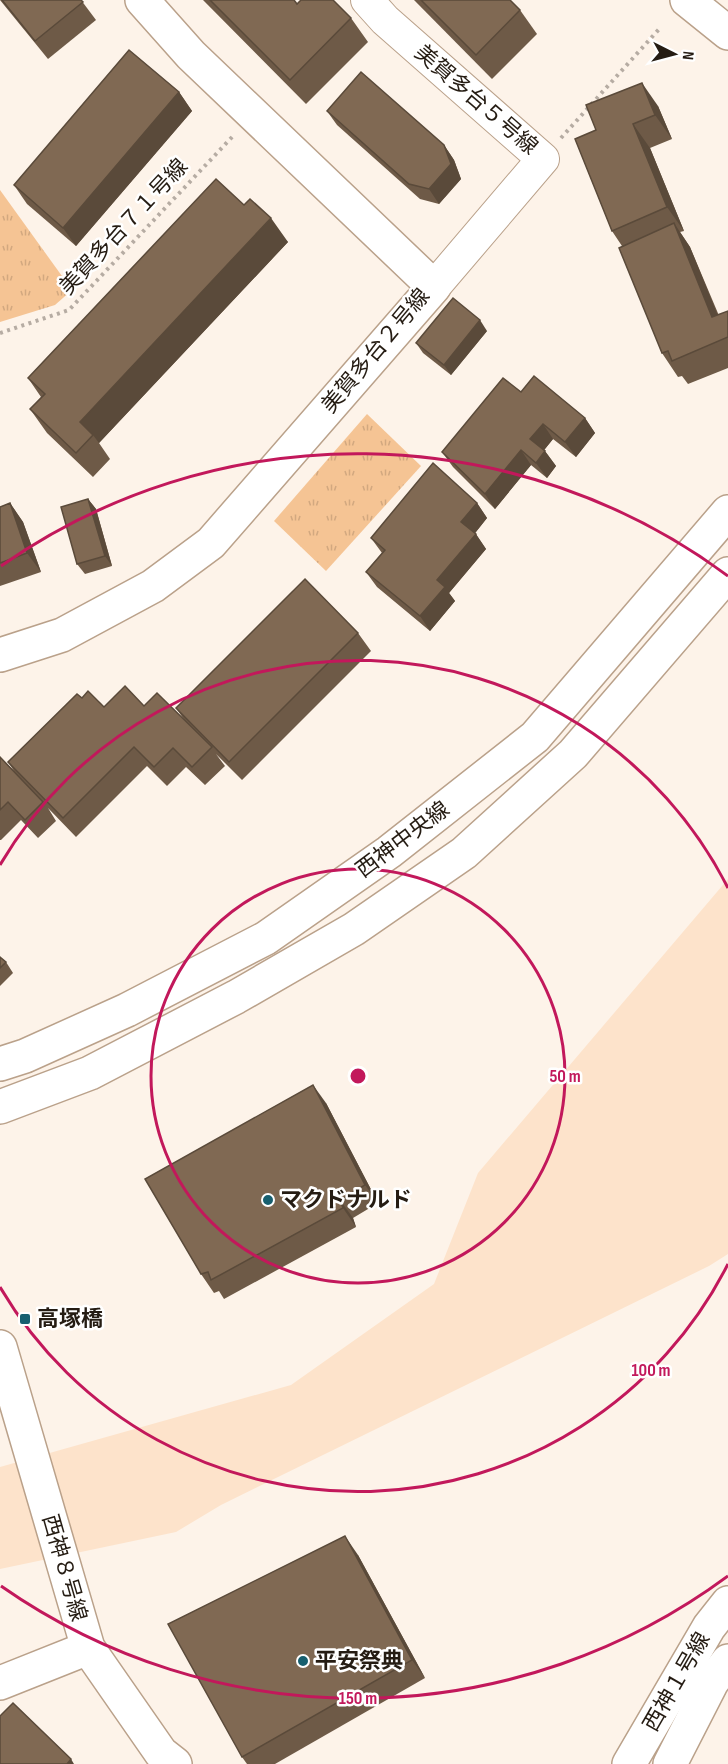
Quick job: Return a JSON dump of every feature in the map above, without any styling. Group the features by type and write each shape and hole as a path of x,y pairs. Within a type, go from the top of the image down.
{"street":[{"name":"美賀多台２号線","path":"0,655 62,635 153,586 211,543 434,287 191,55 142,0"},
{"name":"美賀多台５号線","path":"367,0 385,20 543,159 434,287"},
{"path":"687,0 728,33"},
{"name":"西神中央線","path":"0,1065 127,1010 266,938 389,852 535,738 728,512"},
{"name":"西神中央線","path":"0,1107 90,1073 236,997 354,929 464,853 573,754 728,574"},
{"name":"西神８号線","path":"0,1347 83,1636 161,1753 175,1764"},
{"name":"西神１号線","path":"629,1764 709,1627 728,1603"},
{"path":"0,1683 83,1636"},
{"name":"西神１号線","path":"670,1764 712,1682 728,1661"}],"path":[{"path":"543,159 661,27"},
{"name":"美賀多台７１号線","path":"0,333 69,310 253,115"}],"shaded area":[{"path":"728,879 728,1254 709,1266 221,1505 176,1532 0,1569 0,1467 291,1385 434,1284 478,1173"}],"green space":[{"path":"0,190 72,290 55,305 0,322"},
{"path":"367,414 421,466 326,571 274,521"}],"building":[{"path":"2,0 81,0 83,2 35,41"},
{"path":"210,0 294,0 297,4 301,0 333,0 351,18 290,80"},
{"path":"421,0 510,0 520,10 476,55"},
{"path":"129,50 179,92 63,228 14,185"},
{"path":"361,72 444,145 451,164 429,189 409,184 327,111"},
{"path":"642,83 655,115 633,124 667,207 612,231 575,139 596,130 586,105"},
{"path":"216,179 244,205 250,199 271,218 80,422 93,435 76,453 30,409 45,394 28,378"},
{"path":"674,223 712,317 728,311 728,337 672,361 668,351 662,353 619,248"},
{"path":"453,298 480,320 444,365 416,343"},
{"path":"534,376 585,418 565,442 543,424 530,439 545,451 536,463 521,450 485,494 442,452 503,378 521,392"},
{"path":"433,463 477,503 461,522 476,534 437,580 445,587 420,616 366,572 385,550 371,538"},
{"path":"88,499 105,556 77,564 61,507"},
{"path":"10,503 27,553 0,563 0,507"},
{"path":"305,579 358,633 229,762 176,708"},
{"path":"125,686 144,706 157,693 212,747 192,767 173,748 154,767 134,747 63,818 8,762 77,694 82,698 88,691 104,707"},
{"path":"0,757 43,802 25,820 8,802 0,810"},
{"path":"0,957 6,962 0,968"},
{"name":"マクドナルド","path":"313,1085 365,1185 340,1200 343,1208 211,1280 208,1272 201,1274 145,1179"},
{"name":"平安祭典","path":"345,1536 412,1660 242,1757 168,1624"},
{"path":"13,1703 71,1759 67,1764 0,1764 0,1716"}],"place":[{"name":"マクドナルド","path":"268,1200"},
{"name":"高塚橋","path":"25,1319"},
{"name":"平安祭典","path":"303,1661"}]}
